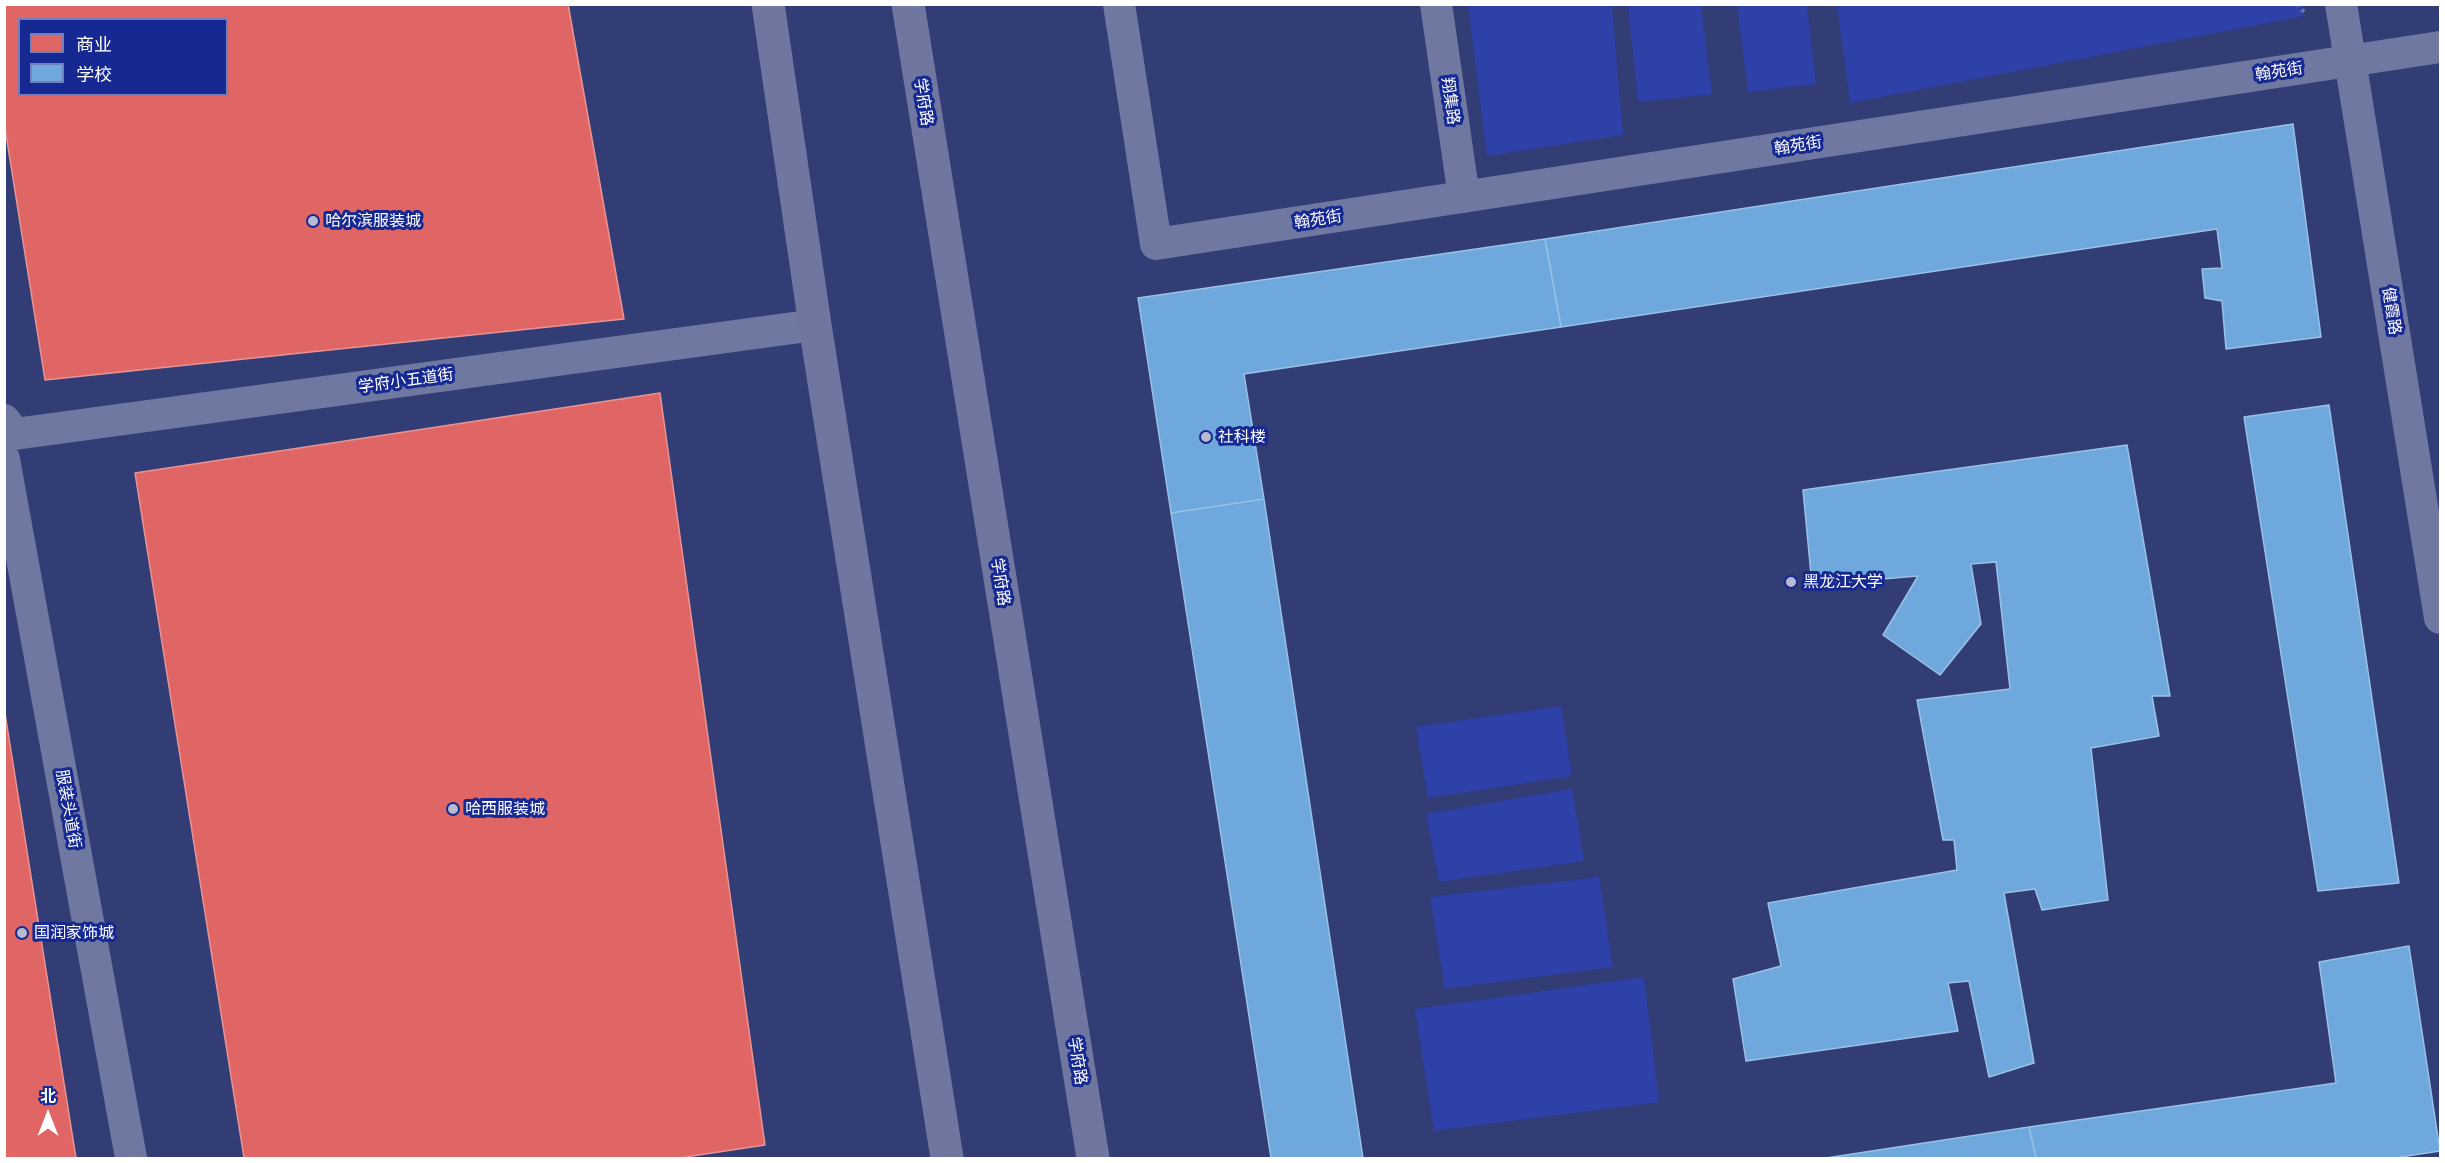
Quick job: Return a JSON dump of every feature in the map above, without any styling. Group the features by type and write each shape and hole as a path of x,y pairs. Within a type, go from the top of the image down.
{"highway":[{"path":"768,4 815,325 947,1158"},
{"name":"学府路","path":"908,4 1093,1158"}],"street":[{"name":"翰苑街","path":"1119,4 1156,244 2440,47"},
{"name":"翔集路","path":"1436,4 1464,197"},
{"name":"健霞路","path":"2341,4 2440,618"},
{"name":"学府小五道街","path":"4,420 15,434 815,325"},
{"name":"服装头道街","path":"4,459 131,1158"}],"shaded area":[{"path":"1468,5 1612,5 1623,135 1487,156"},
{"path":"1628,5 1701,5 1712,94 1638,102"},
{"path":"1737,5 1807,5 1816,84 1748,92"},
{"path":"1837,5 2302,5 2304,16 1850,103"},
{"path":"1561,706 1572,776 1428,798 1416,727"},
{"path":"1572,789 1584,861 1439,882 1426,814"},
{"path":"1599,877 1613,967 1445,989 1430,897"},
{"path":"1644,977 1659,1102 1434,1131 1415,1009"}],"building: 商业":[{"name":"哈尔滨服装城","path":"4,4 568,4 624,319 45,380 4,122"},
{"name":"哈西服装城","path":"660,393 765,1145 679,1158 244,1158 135,473"},
{"name":"国润家饰城","path":"4,707 76,1158 4,1158"}],"building: 学校":[{"path":"2293,124 2321,337 2226,349 2222,301 2205,298 2202,269 2222,268 2217,229 1561,327 1545,239"},
{"name":"社科楼","path":"1545,239 1561,327 1244,374 1264,499 1171,513 1138,298"},
{"path":"2329,405 2399,883 2318,891 2244,417"},
{"path":"2127,445 2170,696 2152,696 2159,736 2091,748 2108,900 2042,910 2035,889 2004,893 2034,1063 1989,1077 1969,981 1948,983 1958,1031 1746,1061 1733,979 1781,966 1768,903 1957,870 1954,840 1943,840 1917,700 2010,689 1996,562 1971,564 1981,624 1940,675 1883,635 1918,576 1812,585 1803,490"},
{"path":"1264,499 1363,1158 1271,1158 1171,513"},
{"path":"2409,946 2440,1151 2394,1158 2036,1158 2029,1127 2336,1083 2319,962"},
{"path":"2029,1127 2036,1158 1826,1158"}],"place":[{"name":"哈尔滨服装城","path":"313,221"},
{"name":"社科楼","path":"1206,437"},
{"name":"黑龙江大学","path":"1791,582"},
{"name":"哈西服装城","path":"453,809"},
{"name":"国润家饰城","path":"22,933"}]}
